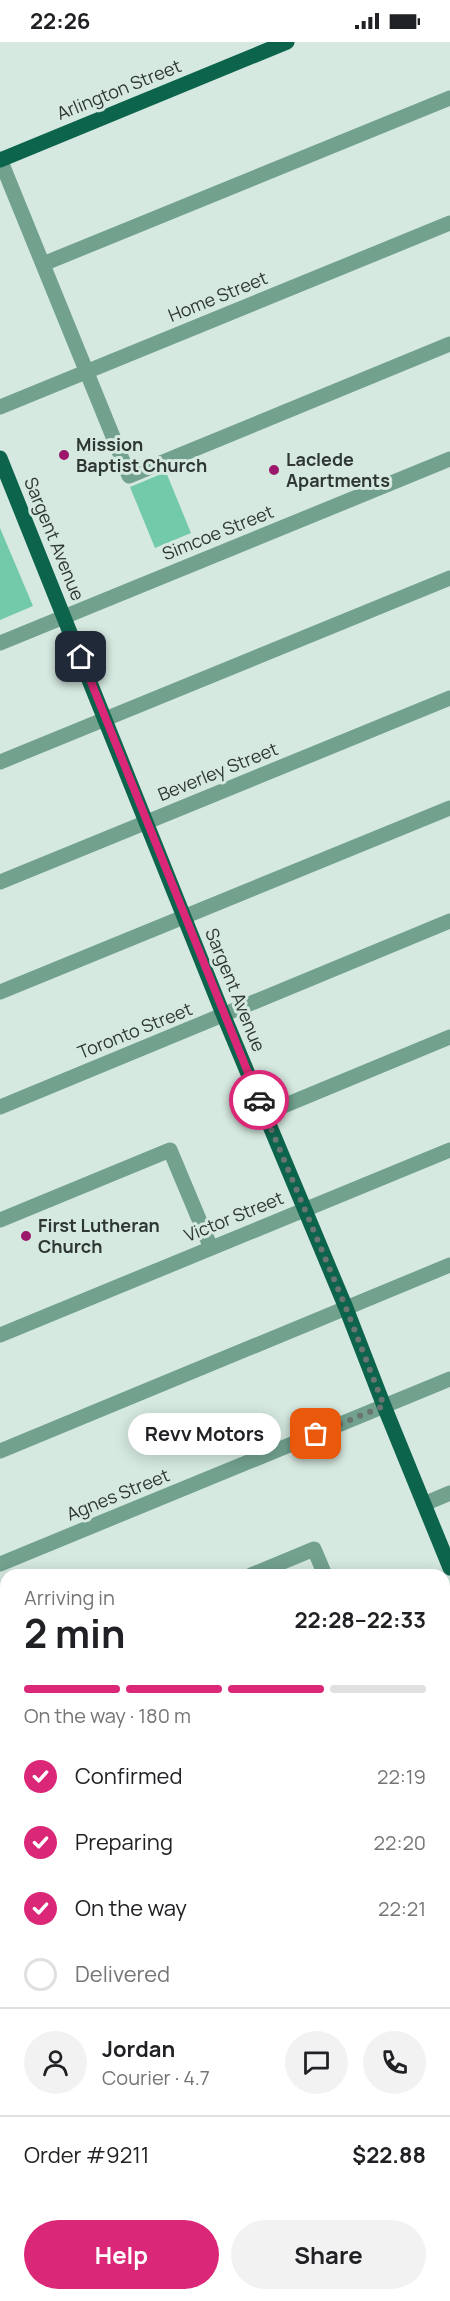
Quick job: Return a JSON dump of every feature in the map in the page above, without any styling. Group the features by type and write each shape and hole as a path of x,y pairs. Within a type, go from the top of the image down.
{"main road":[{"name":"Arlington Street","path":"0,160 287,42"},
{"name":"Sargent Avenue","path":"0,458 264,1114 346,1308 450,1568"}],"street":[{"path":"43,264 450,98"},
{"path":"0,160 129,476 450,344"},
{"name":"Home Street","path":"0,407 450,223"},
{"name":"Simcoe Street","path":"0,643 450,459"},
{"path":"0,762 450,578"},
{"name":"Beverley Street","path":"0,882 450,698"},
{"path":"0,992 450,808"},
{"name":"Toronto Street","path":"0,1107 450,921"},
{"path":"264,1114 450,1037"},
{"path":"0,1220 170,1150 211,1248"},
{"name":"Victor Street","path":"0,1335 450,1150"},
{"path":"0,1451 450,1265"},
{"name":"Agnes Street","path":"0,1564 450,1379"},
{"path":"424,1504 450,1493"},
{"path":"266,1569 314,1550 322,1569"}],"green space":[{"path":"166,472 191,533 155,548 130,487"},
{"path":"0,528 33,606 0,620"}],"way so far":[{"path":"259,1100 346,1308 384,1406 316,1434"}],"place":[{"name":"Mission Baptist Church","path":"64,455"},
{"name":"Laclede Apartments","path":"274,470"},
{"name":"First Lutheran Church","path":"26,1236"},
{"name":"Revv Motors","path":"316,1434"}],"route":[{"path":"81,657 259,1100"}]}
